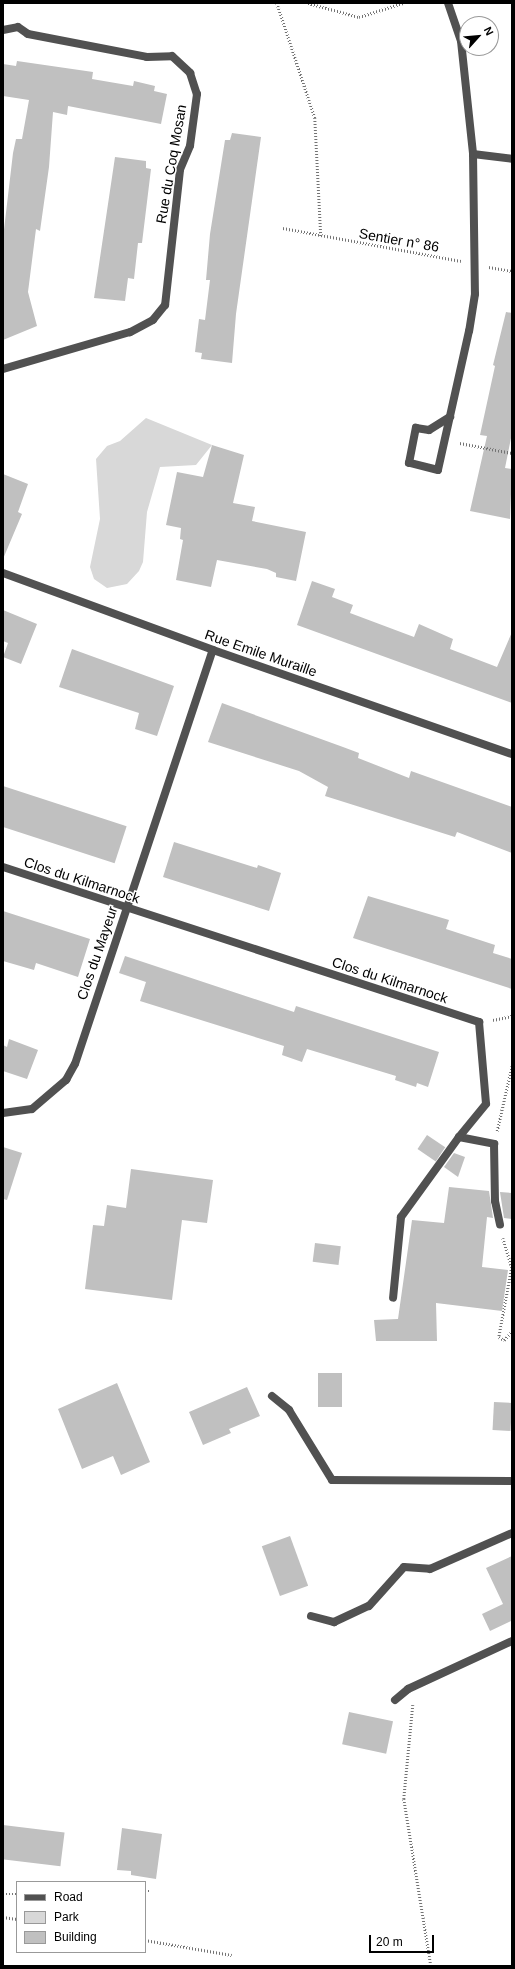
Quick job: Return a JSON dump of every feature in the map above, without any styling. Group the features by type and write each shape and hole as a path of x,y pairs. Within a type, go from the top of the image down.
{"street":[{"path":"448,3 461,40 473,154 475,264 473,307 450,417 438,470 408,463 416,428 429,430 450,417"},
{"name":"Rue du Coq Mosan","path":"3,30 18,27 28,34 147,57 172,56 190,73 196,94 190,146 180,170 165,306 153,320 130,332 3,369"},
{"path":"473,154 512,159"},
{"name":"Rue Emile Muraille","path":"3,573 213,650 512,754"},
{"name":"Clos du Mayeur","path":"3,1114 32,1109 66,1080 75,1064 213,650"},
{"name":"Clos du Kilmarnock","path":"3,867 479,1022 486,1104 458,1137 401,1217 393,1298"},
{"path":"458,1137 494,1144 496,1201 500,1224"},
{"path":"272,1396 289,1410 332,1480 512,1481"},
{"path":"311,1616 334,1622 369,1606 404,1567 430,1569 512,1533"},
{"path":"395,1700 408,1689 512,1641"}],"path":[{"path":"277,3 314,118 321,236"},
{"path":"308,3 359,17 403,3"},
{"name":"Sentier n° 86","path":"283,228 512,272"},
{"path":"445,440 512,453"},
{"path":"494,1144 512,1065"},
{"path":"503,1236 512,1267 499,1337 504,1340 512,1331"},
{"path":"419,1702 412,1706 404,1799 430,1966"},
{"path":"3,1894 16,1894"},
{"path":"3,1917 16,1919"},
{"path":"146,1940 232,1955"}],"green space":[{"path":"146,418 212,445 196,465 160,467 147,512 143,562 139,571 127,584 107,588 94,579 90,567 100,519 96,459 107,446 120,441"}],"building":[{"path":"17,61 93,72 92,79 133,86 134,81 155,86 154,91 167,94 161,124 68,106 67,115 53,112 49,167 40,231 36,229 28,292 37,326 3,340 3,238 13,153 16,139 22,139 29,100 3,96 3,64 16,66"},
{"path":"232,133 261,137 236,314 232,363 201,359 202,353 195,352 199,319 205,320 210,280 206,280 210,234 225,140 230,140"},
{"path":"115,157 146,161 146,168 151,169 142,243 138,243 134,279 128,278 125,301 94,298"},
{"path":"506,312 512,313 512,433 505,468 512,469 510,519 470,511 487,436 480,435 495,366 493,365"},
{"path":"212,445 244,455 233,503 255,507 252,521 306,532 296,581 276,577 276,573 267,569 217,560 211,587 176,580 183,540 180,539 181,528 166,525 177,472 203,477"},
{"path":"3,474 28,484 18,512 22,514 3,559"},
{"path":"312,581 335,589 332,597 353,605 350,613 414,637 419,624 453,639 450,649 497,667 512,632 512,703 297,625"},
{"path":"3,610 37,624 21,664 3,657 8,643 3,641"},
{"path":"72,649 174,686 157,736 135,729 139,713 59,687"},
{"path":"222,703 359,753 358,758 409,778 411,771 512,807 512,853 457,832 455,837 325,796 328,787 299,771 208,742"},
{"path":"3,786 127,826 115,863 3,827"},
{"path":"174,842 257,868 258,865 281,873 269,911 163,877"},
{"path":"368,896 449,920 446,929 495,945 493,953 512,959 512,989 353,938"},
{"path":"3,911 90,939 78,977 36,963 34,970 3,961"},
{"path":"125,956 294,1012 296,1006 439,1052 428,1087 417,1083 416,1087 395,1080 396,1076 307,1049 302,1062 282,1055 284,1046 140,1001 146,982 119,973"},
{"path":"9,1039 38,1050 27,1079 3,1071 3,1045 7,1047"},
{"path":"427,1135 445,1147 436,1161 417,1149"},
{"path":"3,1147 22,1153 7,1200 3,1199"},
{"path":"454,1153 465,1157 458,1177 444,1167"},
{"path":"131,1169 213,1180 207,1223 182,1220 172,1300 85,1289 93,1225 104,1226 107,1205 126,1208"},
{"path":"449,1187 489,1191 493,1218 487,1217 482,1267 508,1270 502,1311 436,1303 437,1341 376,1341 374,1320 398,1319 412,1220 444,1223"},
{"path":"500,1192 512,1193 512,1219 504,1218"},
{"path":"315,1243 341,1246 338,1265 313,1262"},
{"path":"318,1373 342,1373 342,1407 318,1407"},
{"path":"117,1383 150,1462 121,1475 113,1456 82,1469 58,1409"},
{"path":"247,1387 260,1416 229,1429 231,1433 203,1445 189,1412"},
{"path":"494,1402 512,1403 511,1431 493,1430"},
{"path":"290,1536 308,1586 280,1596 262,1546"},
{"path":"512,1556 512,1623 511,1621 490,1631 482,1614 503,1604 486,1568"},
{"path":"349,1712 393,1721 386,1754 342,1744"},
{"path":"3,1825 65,1833 60,1866 3,1859"},
{"path":"122,1828 162,1834 156,1879 131,1875 131,1871 117,1870"}]}
